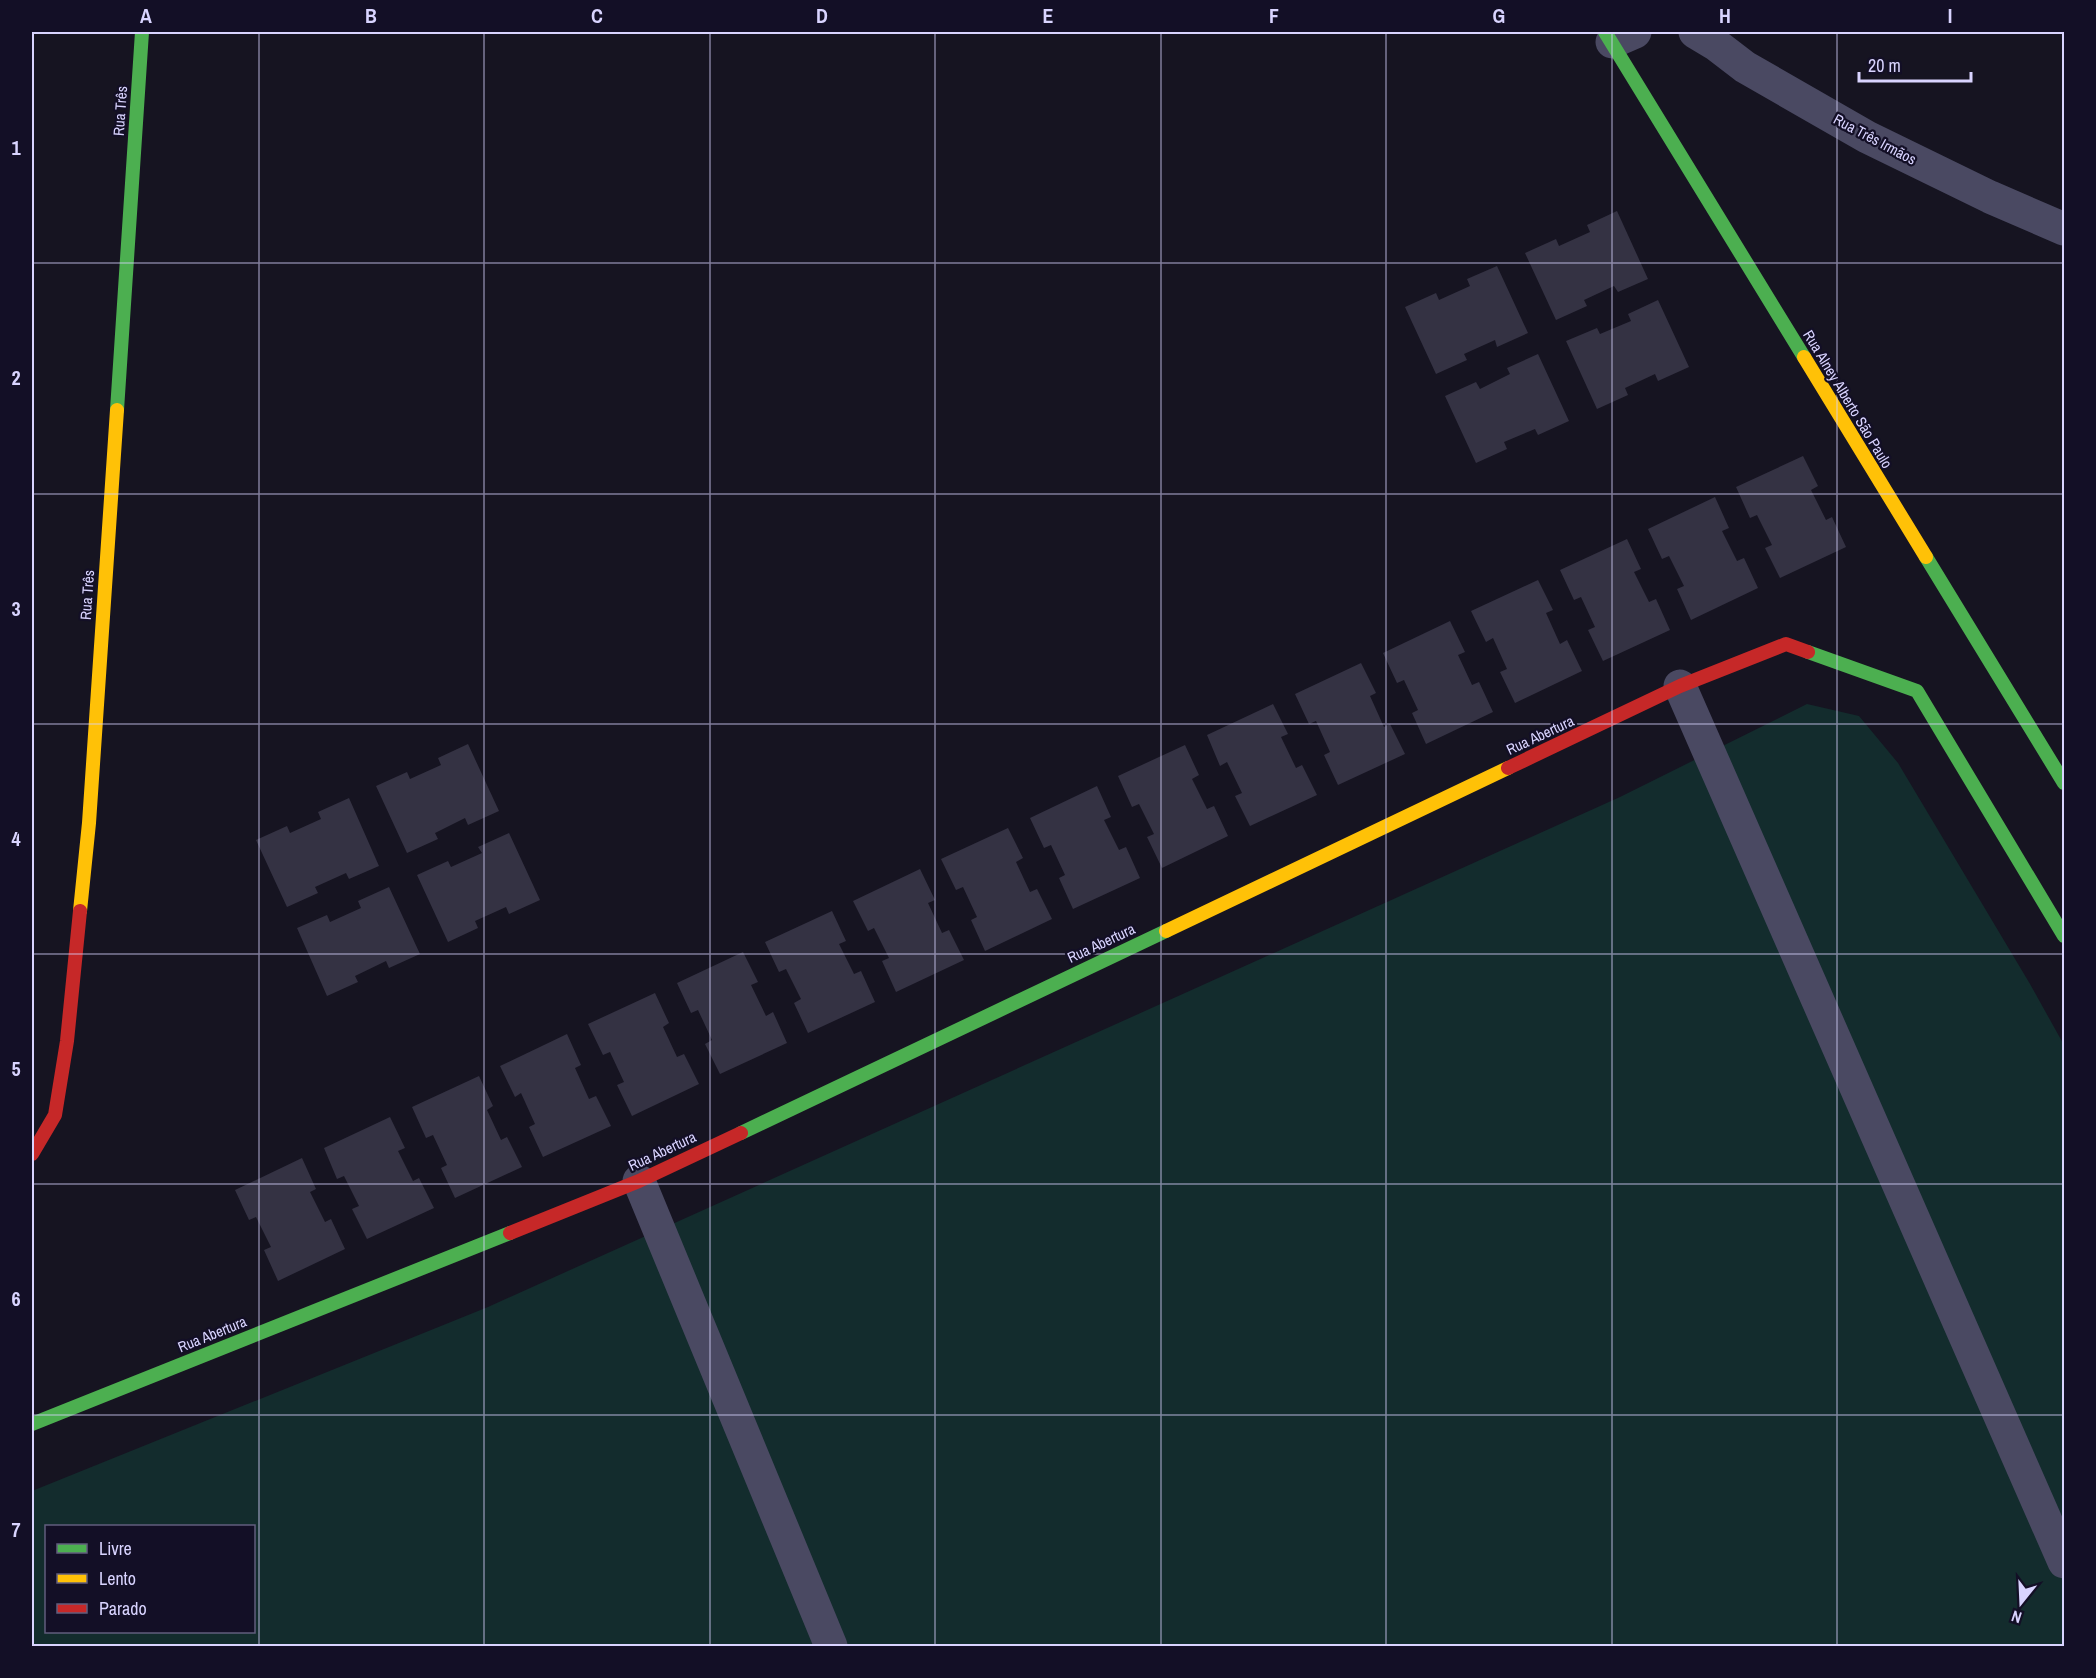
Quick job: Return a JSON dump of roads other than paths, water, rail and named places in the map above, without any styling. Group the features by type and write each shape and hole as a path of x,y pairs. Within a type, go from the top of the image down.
{"street":[{"name":"Rua Três","path":"32,1154 55,1115 67,1041 89,823 142,32"},
{"name":"Rua Três Irmãos","path":"1695,32 1745,67 1867,137 1990,197 2064,229"},
{"name":"Rua Alney Alberto São Paulo","path":"1617,35 2064,783"},
{"name":"Rua Abertura","path":"32,1424 639,1181 1680,686 1786,644 1917,691 2064,936"},
{"path":"1680,686 2064,1562"},
{"path":"639,1181 831,1647"}]}
